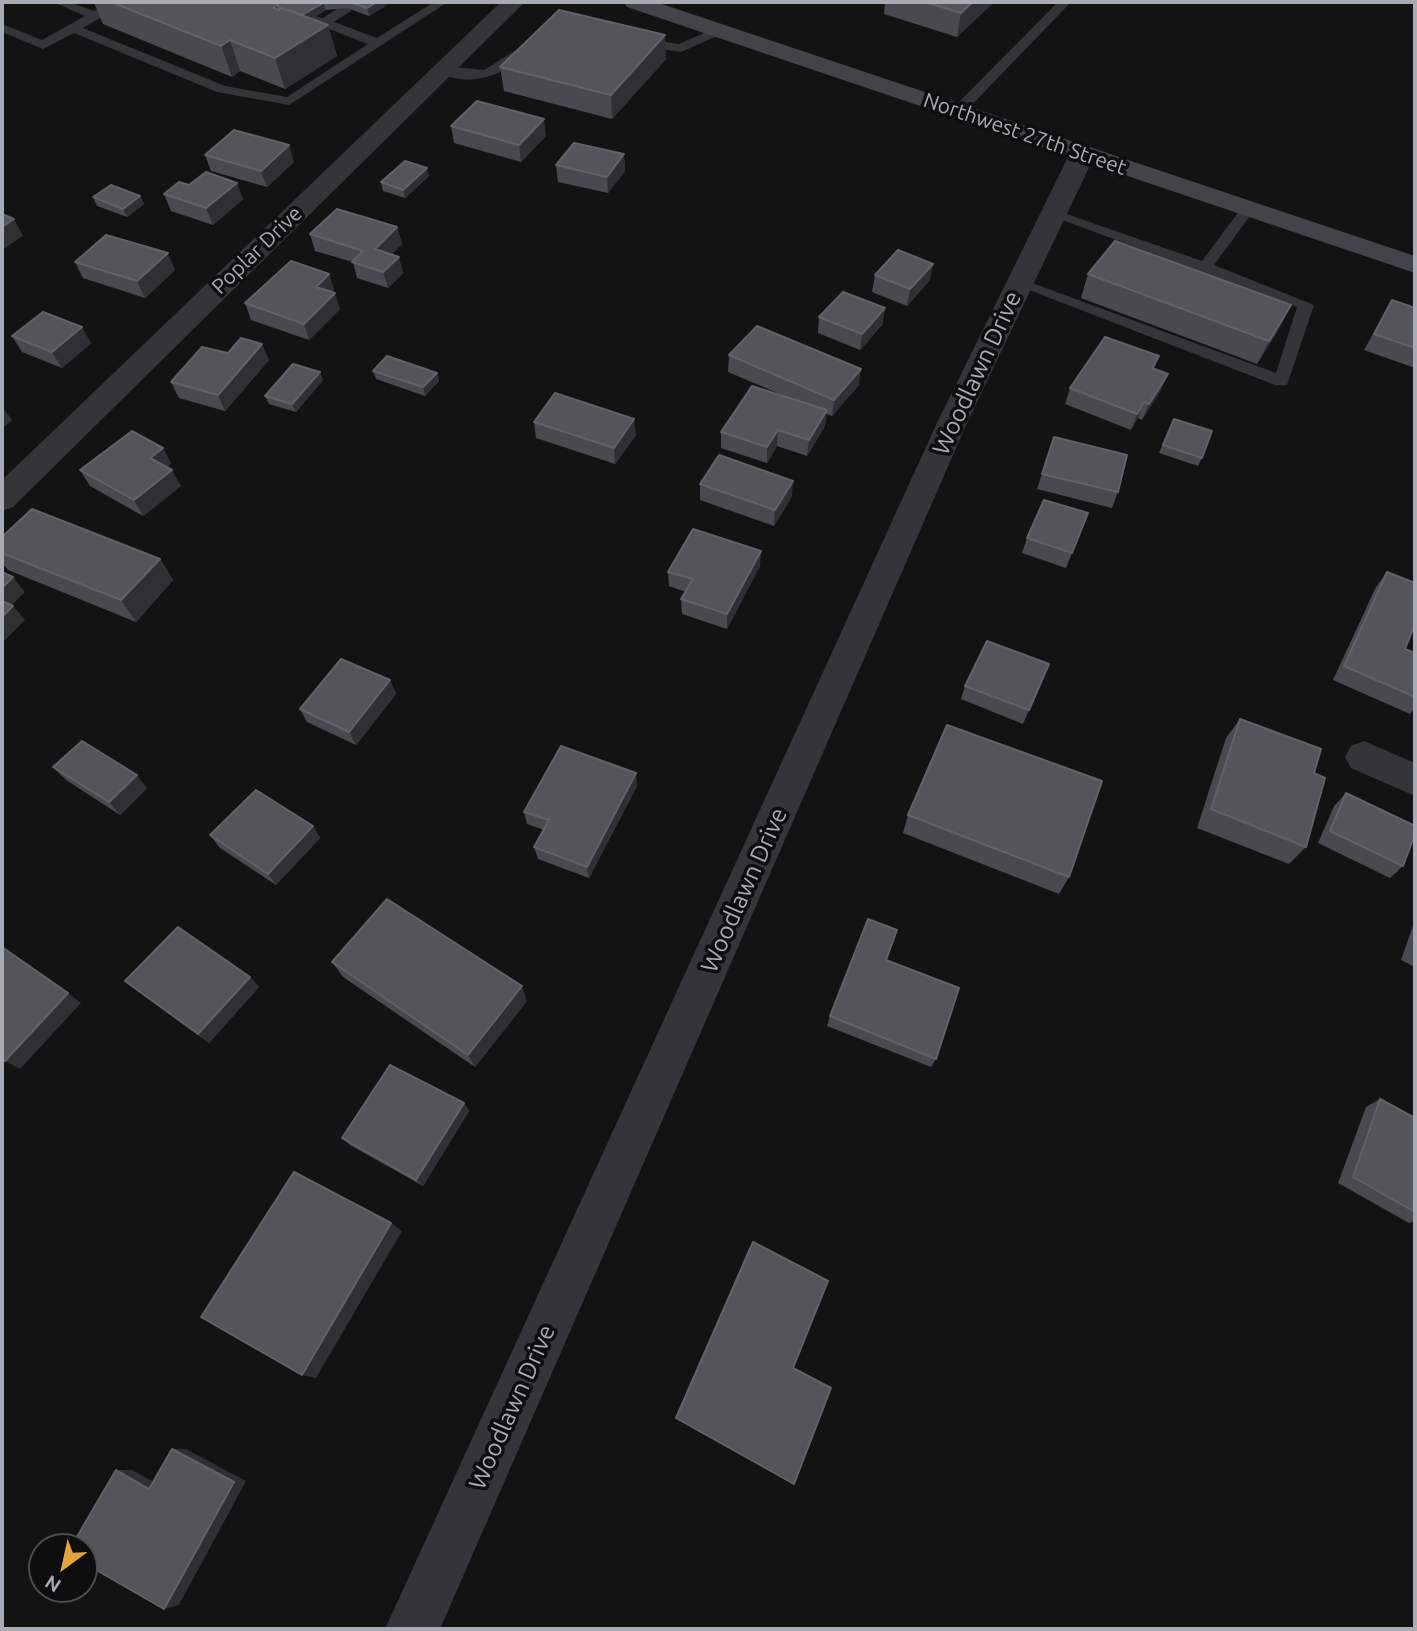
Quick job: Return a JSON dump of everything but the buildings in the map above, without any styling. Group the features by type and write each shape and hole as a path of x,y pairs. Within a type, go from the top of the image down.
{"main road":[{"name":"Northwest 27th Street","path":"635,2 1415,265"}],"street":[{"name":"Poplar Drive","path":"2,499 513,2"},
{"name":"Woodlawn Drive","path":"412,1629 952,423 1083,153"},
{"path":"1364,757 1415,780"}],"lane":[{"path":"60,2 95,16"},
{"path":"75,8 88,2"},
{"path":"2,28 43,45 121,2"},
{"path":"73,28 222,89 289,101 442,2"},
{"path":"958,111 1065,2"},
{"path":"347,8 318,21 378,43"},
{"path":"624,38 663,47 681,48 720,30"},
{"path":"443,70 484,76 503,68 533,41"},
{"path":"1205,267 1248,209"},
{"path":"1019,284 1281,381 1306,304 1053,214"}]}
